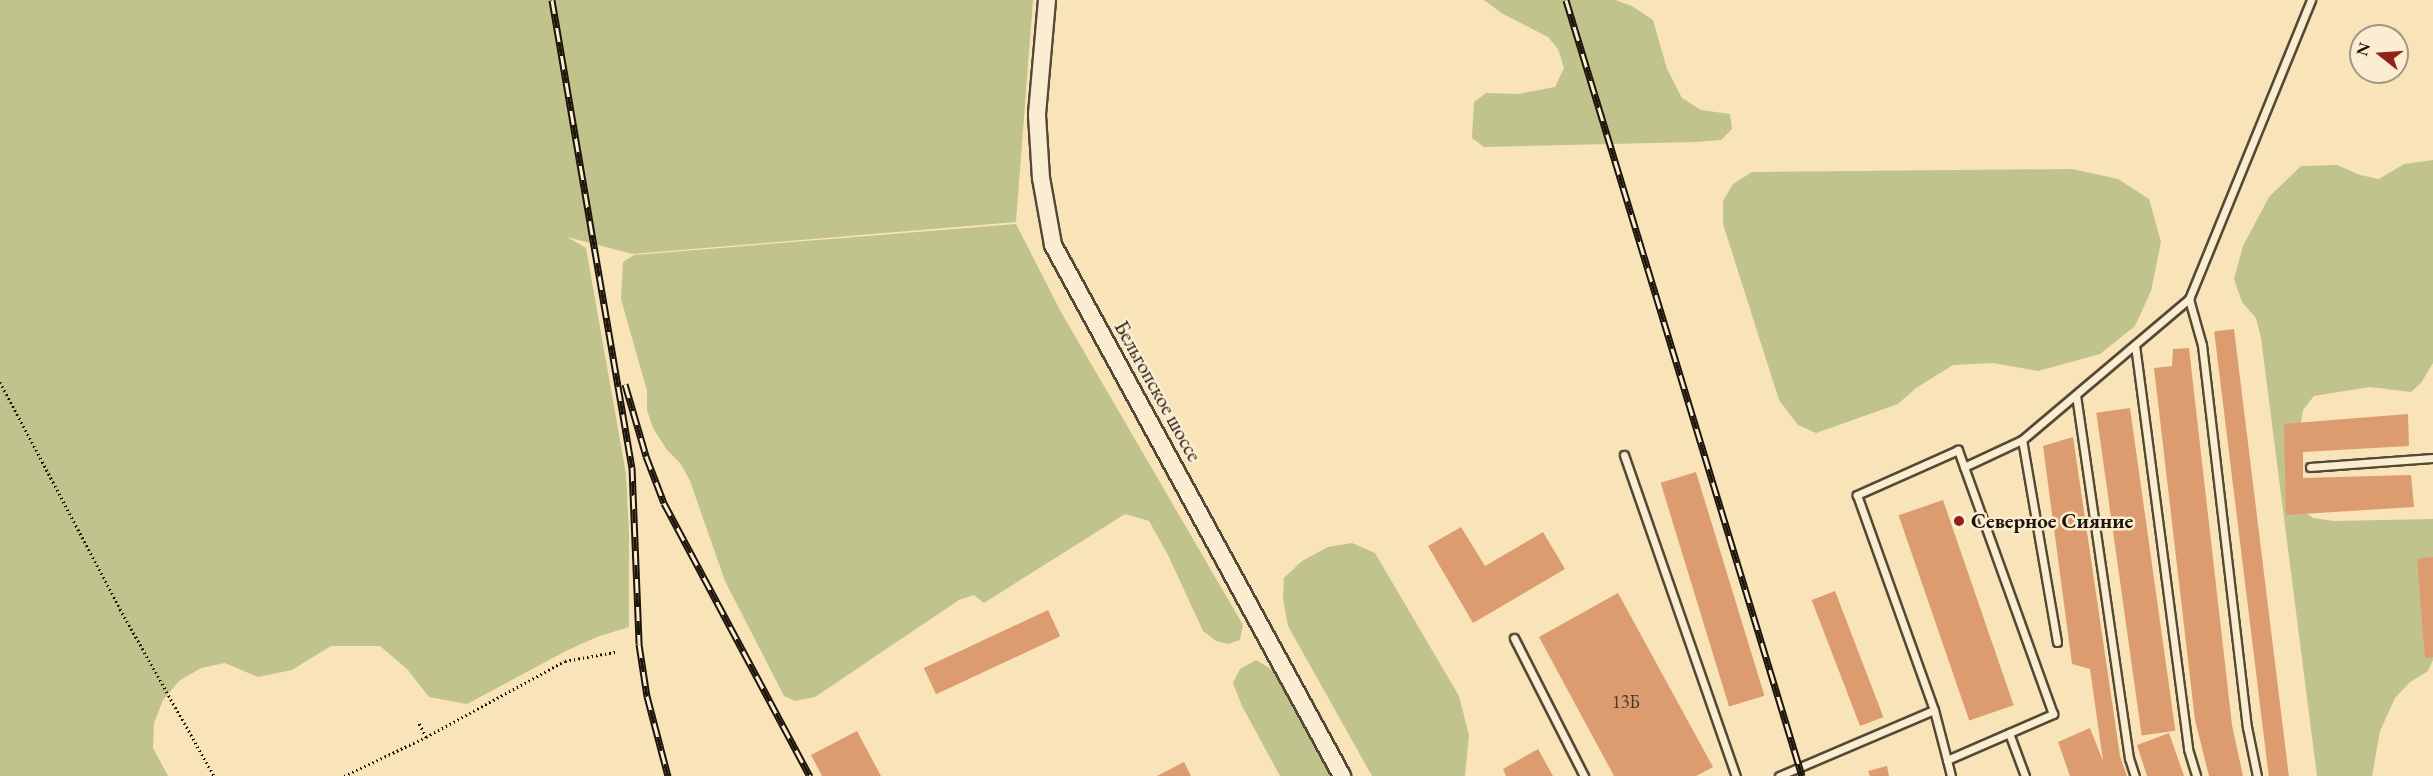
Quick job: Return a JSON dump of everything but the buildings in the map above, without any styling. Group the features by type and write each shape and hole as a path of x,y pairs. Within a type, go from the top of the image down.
{"street":[{"name":"Бельгопское шоссе","path":"1047,0 1037,115 1041,178 1053,245 1342,776"}],"lane":[{"path":"1964,467 2022,440 2189,299 2311,0"},
{"path":"2189,299 2202,345 2247,727 2257,776"},
{"path":"2135,345 2188,750 2196,776"},
{"path":"2076,395 2129,758 2135,776"},
{"path":"2022,440 2057,642"},
{"path":"1947,760 2053,714 1958,450 1857,495 1934,710 1951,776"},
{"path":"1624,455 1736,776"},
{"path":"2310,467 2433,458"},
{"path":"1514,639 1584,776"},
{"path":"1779,776 1934,710"},
{"path":"2009,733 2025,776"}],"path":[{"path":"0,382 120,609 214,776"},
{"path":"344,776 426,737 565,661 615,652"},
{"path":"418,721 426,737"}],"green space":[{"path":"0,0 1033,0 1016,222 633,254 567,237 586,248 626,474 629,533 629,627 597,637 568,650 467,704 429,697 407,669 380,646 331,646 292,670 258,677 225,663 201,668 179,681 163,700 154,723 153,748 168,776 0,776"},
{"path":"1484,0 1615,0 1632,6 1653,20 1667,69 1682,98 1701,110 1730,114 1732,129 1721,140 1695,142 1484,147 1472,138 1474,102 1486,93 1518,94 1555,87 1564,68 1558,49 1548,37 1503,14"},
{"path":"2433,160 2433,363 2421,383 2411,392 2370,387 2314,396 2303,410 2299,436 2299,508 2313,518 2334,521 2433,519 2433,660 2428,671 2410,682 2395,698 2380,731 2372,776 2317,776 2261,338 2256,318 2242,302 2234,279 2243,246 2269,197 2301,166 2337,165 2360,175 2379,179 2404,164"},
{"path":"2072,169 2118,179 2149,199 2161,242 2151,291 2135,326 2100,354 2038,371 1993,363 1953,365 1916,388 1898,404 1816,433 1798,425 1779,400 1723,224 1723,201 1733,184 1752,172"},
{"path":"1016,224 1061,312 1243,625 1240,640 1228,644 1216,641 1203,631 1168,555 1149,521 1125,514 984,603 974,595 959,600 815,697 795,701 784,696 725,581 690,481 681,464 667,450 653,428 647,410 647,391 621,299 623,262 634,255"},
{"path":"1352,543 1375,553 1459,696 1469,735 1465,776 1372,776 1288,626 1283,599 1284,578 1302,561 1328,547"},
{"path":"1256,660 1276,672 1332,776 1280,776 1242,706 1233,683 1240,669"}],"railway":[{"path":"552,0 632,467 639,644 647,696 668,776"},
{"path":"1566,0 1802,776"},
{"path":"625,384 646,456 664,503 810,776"}],"place":[{"name":"Северное Сияние","path":"1959,521"}]}
